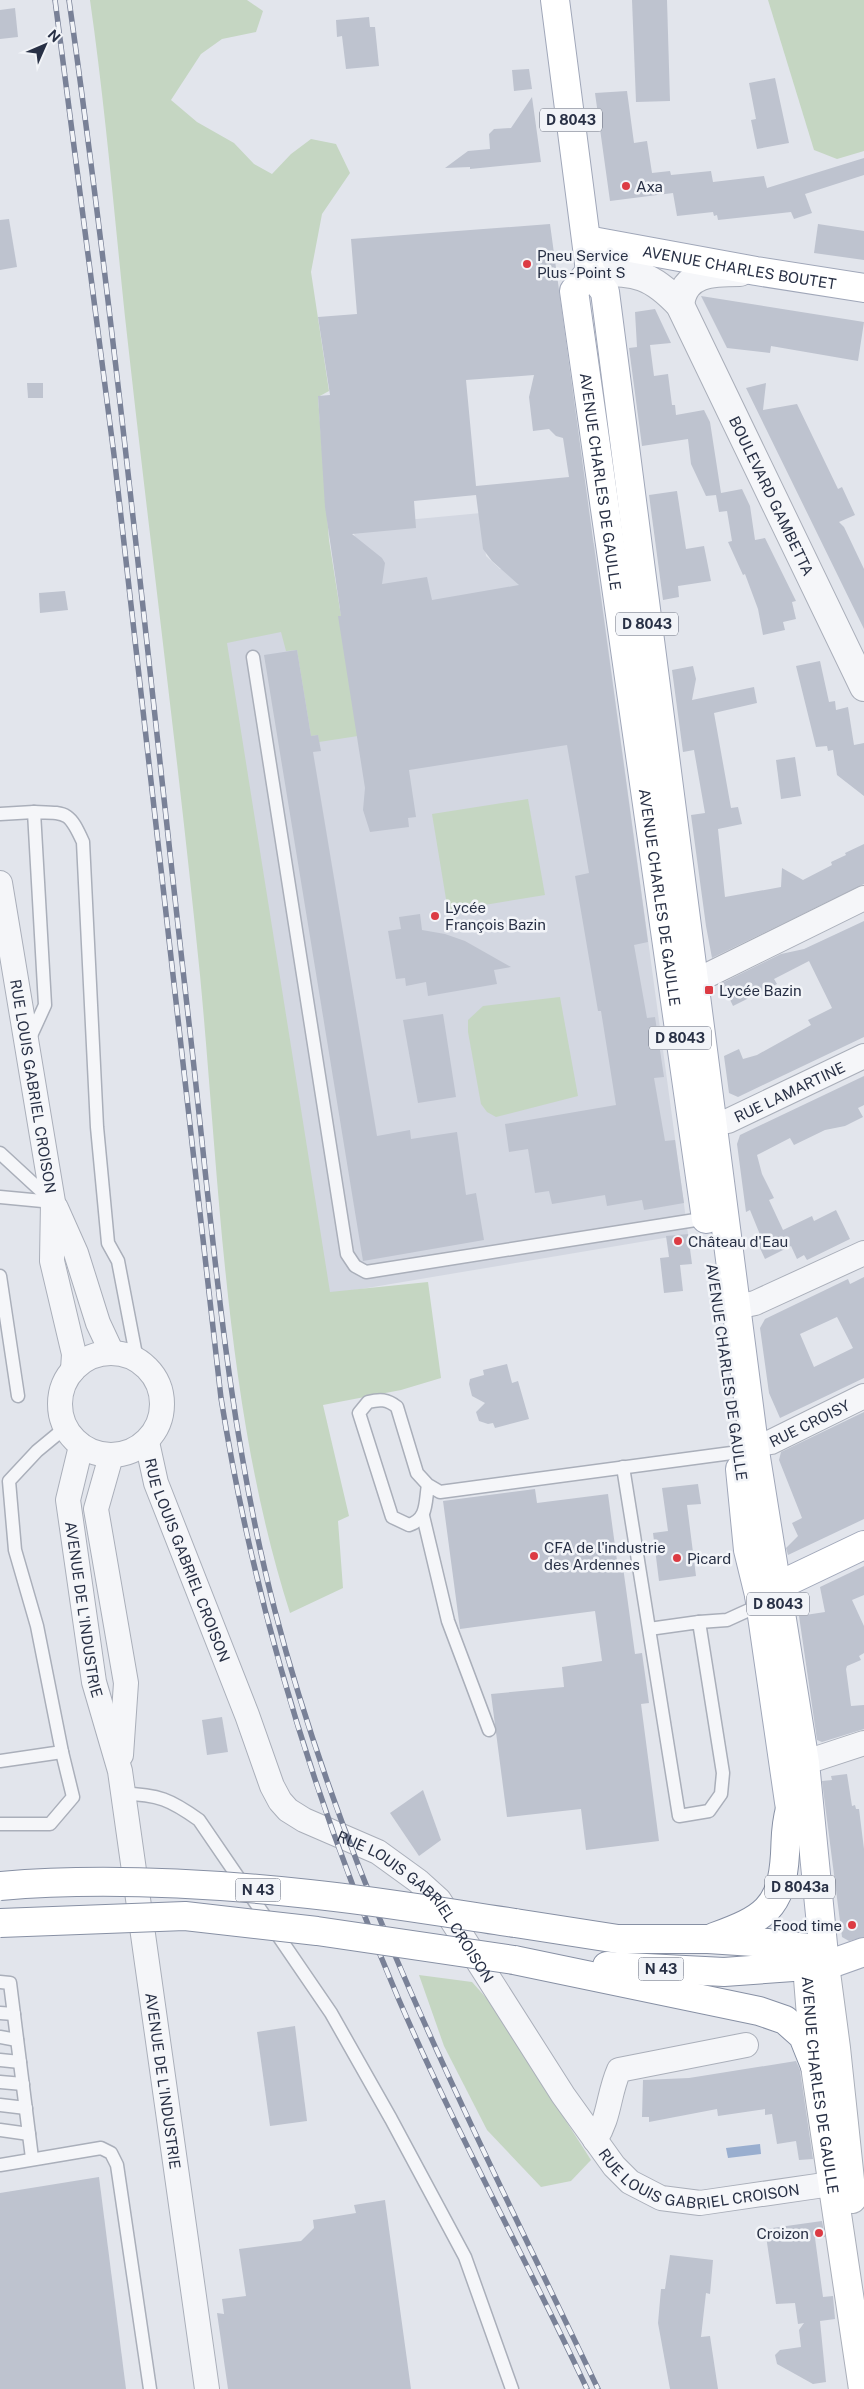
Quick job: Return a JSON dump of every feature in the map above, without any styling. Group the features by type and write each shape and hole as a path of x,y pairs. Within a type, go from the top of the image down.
{"main road":[{"name":"D 8043","path":"554,0 590,271"},
{"name":"AVENUE CHARLES BOUTET","path":"587,240 756,271 864,288"},
{"name":"AVENUE CHARLES DE GAULLE","path":"590,271 574,290 623,543 765,1596 795,1766 813,1960 815,2066 863,2389"},
{"name":"AVENUE CHARLES DE GAULLE","path":"683,982 712,1122 715,1218 736,1307 746,1448"},
{"path":"765,1596 864,1545"},
{"name":"AVENUE CHARLES DE GAULLE","path":"795,1766 790,1809 796,1825 801,1899 813,1960 836,2048 850,2181 864,2275"},
{"path":"708,1939 744,1926 758,1917 776,1898 782,1883 784,1830 790,1809"},
{"name":"N 43","path":"0,1886 49,1882 177,1884 290,1892 618,1939 708,1939 813,1960"},
{"name":"N 43","path":"0,1923 185,1916 317,1931 514,1960 724,1972 813,1960"},
{"path":"813,1960 864,1952"},
{"path":"514,1960 770,2015 785,2020 804,2036 815,2066"}],"street":[{"name":"BOULEVARD GAMBETTA","path":"590,271 628,273 647,277 664,288 680,305 864,687"},
{"path":"680,305 682,290 697,278 720,272 756,271"},
{"name":"RUE LOUIS GABRIEL CROISON","path":"0,883 52,1202 52,1261 74,1354 73,1370"},
{"path":"683,982 864,898"},
{"name":"RUE LAMARTINE","path":"712,1122 728,1121 864,1056"},
{"name":"RUE LOUIS GABRIEL CROISON","path":"52,1202 76,1252 98,1323 112,1353"},
{"path":"736,1307 755,1303 864,1253"},
{"path":"112,1353 130,1356 137,1360 156,1378 162,1394 163,1411 158,1428 147,1442 137,1450 111,1456 95,1453 81,1446 72,1438 61,1413 60,1398 64,1383 73,1370 91,1358 112,1353"},
{"name":"RUE CROISY","path":"746,1448 772,1442 864,1396"},
{"name":"RUE LOUIS GABRIEL CROISON","path":"147,1442 156,1483 247,1715 272,1786 280,1801 288,1810 304,1820 378,1852 402,1868 434,1895 454,1922 563,2095 614,2166 630,2182 661,2198 700,2202 832,2184"},
{"name":"AVENUE DE L'INDUSTRIE","path":"81,1446 68,1500 94,1682 122,1783 207,2389"},
{"name":"AVENUE DE L'INDUSTRIE","path":"111,1456 96,1509 126,1683 122,1783"},
{"path":"795,1766 864,1743"},
{"path":"596,2140 605,2125 612,2086 619,2070 746,2045"}],"lane":[{"path":"253,657 347,1254 355,1266 366,1272 715,1218"},
{"path":"27,1043 44,1005 34,812"},
{"path":"0,814 60,812 72,819 83,842 96,1126 108,1243 118,1261 137,1360"},
{"path":"0,1153 52,1202"},
{"path":"0,1198 52,1202"},
{"path":"0,1276 18,1396"},
{"path":"423,1516 417,1522 409,1525 392,1516 360,1413 368,1402 382,1399 390,1402 397,1408 417,1473 428,1485 440,1492 746,1448"},
{"path":"0,1824 50,1824 72,1797 37,1626 15,1550 9,1481 37,1451 66,1427"},
{"path":"623,1467 679,1816 709,1811 721,1794 723,1773 699,1622"},
{"path":"428,1485 423,1516 448,1621 489,1730"},
{"path":"649,1629 727,1620 765,1596"},
{"path":"0,1761 62,1752"},
{"path":"122,1783 175,1803 199,1820 331,2013 391,2119 465,2257 512,2389"},
{"path":"0,1982 10,1982 32,2158"},
{"path":"0,2012 14,2014"},
{"path":"0,2038 17,2040"},
{"path":"0,2060 20,2062"},
{"path":"0,2082 23,2084"},
{"path":"0,2105 26,2108"},
{"path":"0,2130 29,2134"},
{"path":"0,2165 32,2158 100,2148 111,2153 117,2165 150,2389"}],"shaded area":[{"name":"Lycée François Bazin","path":"481,513 486,556 500,569 524,568 548,549 594,543 688,1234 260,1306 200,623 364,606 353,525"}],"green space":[{"path":"90,0 247,0 263,11 256,32 222,39 201,54 171,100 197,122 234,143 254,164 272,174 291,154 311,139 336,144 350,173 322,214 311,272 329,391 318,397 329,540 358,736 319,742 318,735 311,736 297,650 286,651 281,632 227,643 330,1292 428,1282 441,1378 401,1390 323,1405 349,1516 338,1521 343,1588 290,1613 268,1536 251,1457 238,1378 220,1216 200,975 125,317 105,118"},
{"path":"768,0 864,0 864,151 837,159 814,150"},
{"path":"528,799 545,895 448,911 432,814"},
{"path":"560,997 578,1096 496,1117 487,1112 481,1104 468,1032 468,1020 483,1006"},
{"path":"419,1975 472,1982 489,2001 591,2160 571,2181 541,2187 487,2130 444,2046"}],"water":[{"path":"760,2144 761,2154 728,2158 726,2148"}],"building":[{"path":"632,0 667,0 670,101 636,102"},
{"path":"15,8 18,37 0,39 0,10"},
{"path":"369,17 370,27 375,27 379,66 346,69 342,36 337,37 336,20"},
{"path":"529,69 532,89 514,91 512,70"},
{"path":"775,78 789,143 757,149 751,120 756,119 749,83"},
{"path":"627,91 634,143 647,141 652,173 670,171 671,175 711,171 713,182 764,176 767,188 864,158 864,175 805,194 812,213 794,219 791,212 718,220 717,215 714,216 713,212 677,216 673,193 610,201 595,93"},
{"path":"532,97 541,162 470,169 470,167 445,168 468,151 490,149 489,134 494,129 511,128"},
{"path":"9,219 17,267 0,270 0,220"},
{"path":"550,224 648,942 634,945 647,1018 655,1017 664,1077 654,1078 665,1141 675,1140 684,1203 644,1210 642,1200 607,1206 605,1195 552,1204 549,1191 535,1193 528,1149 509,1152 505,1124 616,1105 601,1011 598,1011 575,876 589,873 567,745 409,770 416,817 408,818 409,827 370,832 363,810 365,788 338,616 341,616 325,507 318,396 330,395 318,317 357,314 351,239","holes":["534,375 529,397 533,431 549,429 556,436 563,438 569,477 476,486 466,380","476,495 483,549 492,561 519,585 432,600 427,577 382,584 385,563 382,558 352,534 416,528 414,501"]},
{"path":"818,224 864,231 864,260 814,253"},
{"path":"701,296 864,322 858,361 771,346 770,353 727,348"},
{"path":"655,309 671,343 650,345 654,376 668,374 672,405 675,405 676,415 704,410 710,422 721,493 742,489 750,506 755,540 765,538 796,601 792,602 796,619 783,622 785,630 763,635 758,609 745,574 743,575 728,542 732,541 727,511 719,512 716,495 706,496 691,464 688,439 642,446 629,348 637,347 635,312"},
{"path":"27,383 43,383 43,398 28,398"},
{"path":"766,383 763,410 797,404 838,489 842,487 855,515 839,522 844,527 864,569 864,629 746,388"},
{"path":"677,491 686,549 704,546 711,581 678,586 679,597 663,600 649,495"},
{"path":"65,591 68,610 40,613 39,593"},
{"path":"297,650 311,736 318,735 321,751 313,752 377,1136 410,1130 411,1139 457,1132 466,1195 476,1193 484,1240 363,1261 264,655"},
{"path":"820,661 829,702 835,701 836,710 848,707 854,745 864,743 864,796 837,775 833,750 828,751 827,746 816,747 796,666"},
{"path":"693,666 696,679 692,700 754,687 757,703 714,713 731,808 738,807 742,824 718,829 725,897 781,887 782,868 803,880 832,865 831,862 846,855 845,853 864,844 864,884 712,958 691,815 705,813 694,750 683,752 672,670"},
{"path":"795,757 801,796 781,799 776,760"},
{"path":"420,914 422,930 445,934 465,941 511,967 494,970 497,984 428,996 426,982 406,986 405,978 396,979 388,931 401,929 399,917"},
{"path":"864,921 864,1037 738,1097 729,1093 724,1056 739,1049 743,1059 757,1055 811,1025 808,1020 832,1008 809,961 774,979 777,984 733,1006 722,983 781,954 804,949"},
{"path":"443,1014 456,1097 418,1103 403,1020"},
{"path":"864,1076 864,1105 858,1108 863,1117 845,1126 825,1130 794,1145 790,1138 757,1155 762,1174 774,1198 769,1200 783,1230 812,1216 814,1221 836,1210 850,1239 807,1260 804,1255 797,1259 791,1246 765,1259 758,1244 763,1242 750,1210 746,1212 737,1144 740,1135"},
{"path":"688,1234 692,1264 680,1265 683,1291 664,1293 660,1258 669,1257 666,1236"},
{"path":"864,1277 864,1378 780,1418 769,1393 760,1328 765,1319 848,1279 850,1284","holes":["837,1317 853,1348 814,1367 800,1334"]},
{"path":"507,1364 512,1383 518,1381 529,1419 495,1428 493,1423 488,1424 479,1421 476,1412 485,1403 472,1396 469,1384 470,1379 484,1375 483,1370"},
{"path":"864,1412 864,1519 788,1555 786,1548 798,1536 792,1523 802,1518 779,1460 781,1452"},
{"path":"698,1484 701,1504 687,1505 696,1576 659,1581 653,1533 668,1531 662,1488"},
{"path":"535,1489 537,1503 608,1494 618,1568 623,1567 635,1654 642,1653 649,1703 641,1704 659,1841 586,1850 581,1809 507,1817 491,1694 564,1687 562,1667 602,1661 595,1611 460,1629 443,1501"},
{"path":"864,1566 864,1595 852,1600 864,1626 864,1653 859,1656 861,1660 847,1666 846,1669 851,1706 864,1705 864,1729 822,1742 817,1740 799,1616 825,1612 820,1587"},
{"path":"222,1717 228,1752 207,1755 202,1720"},
{"path":"847,1774 852,1806 855,1805 856,1809 859,1809 864,1849 864,1937 849,1941 842,1937 822,1781 832,1780 831,1776"},
{"path":"423,1790 441,1840 419,1856 390,1813"},
{"path":"295,2026 307,2121 270,2126 257,2032"},
{"path":"796,2061 800,2070 813,2159 799,2160 796,2141 777,2144 772,2114 765,2115 765,2109 718,2116 717,2109 649,2122 649,2117 642,2117 643,2080 689,2078"},
{"path":"99,2177 126,2389 0,2389 0,2193"},
{"path":"385,2200 411,2389 228,2389 217,2313 224,2314 222,2299 246,2296 239,2249 301,2241 314,2228 313,2220 356,2213 354,2205"},
{"path":"822,2221 825,2237 815,2238 823,2297 833,2296 835,2319 820,2321 826,2382 813,2384 777,2364 775,2355 780,2350 801,2347 799,2330 804,2323 798,2324 795,2303 776,2304 765,2229"},
{"path":"670,2255 713,2260 710,2294 706,2293 701,2337 710,2336 718,2389 670,2389 658,2323 661,2289 665,2289"}],"railway":[{"path":"55,0 114,455 221,1398 251,1553 291,1704 315,1779 369,1927 399,2000 467,2147 587,2389"},
{"path":"69,0 118,383 222,1319 232,1393 258,1539 275,1611 305,1713 339,1813 377,1911 461,2103 598,2389"}],"place":[{"name":"Axa","path":"626,186"},
{"name":"Pneu Service Plus - Point S","path":"527,264"},
{"name":"Lycée François Bazin","path":"435,916"},
{"name":"Lycée Bazin","path":"709,990"},
{"name":"Château d'Eau","path":"678,1241"},
{"name":"CFA de l'industrie des Ardennes","path":"534,1556"},
{"name":"Picard","path":"677,1558"},
{"name":"Food time","path":"852,1925"},
{"name":"Croizon","path":"819,2233"}]}
